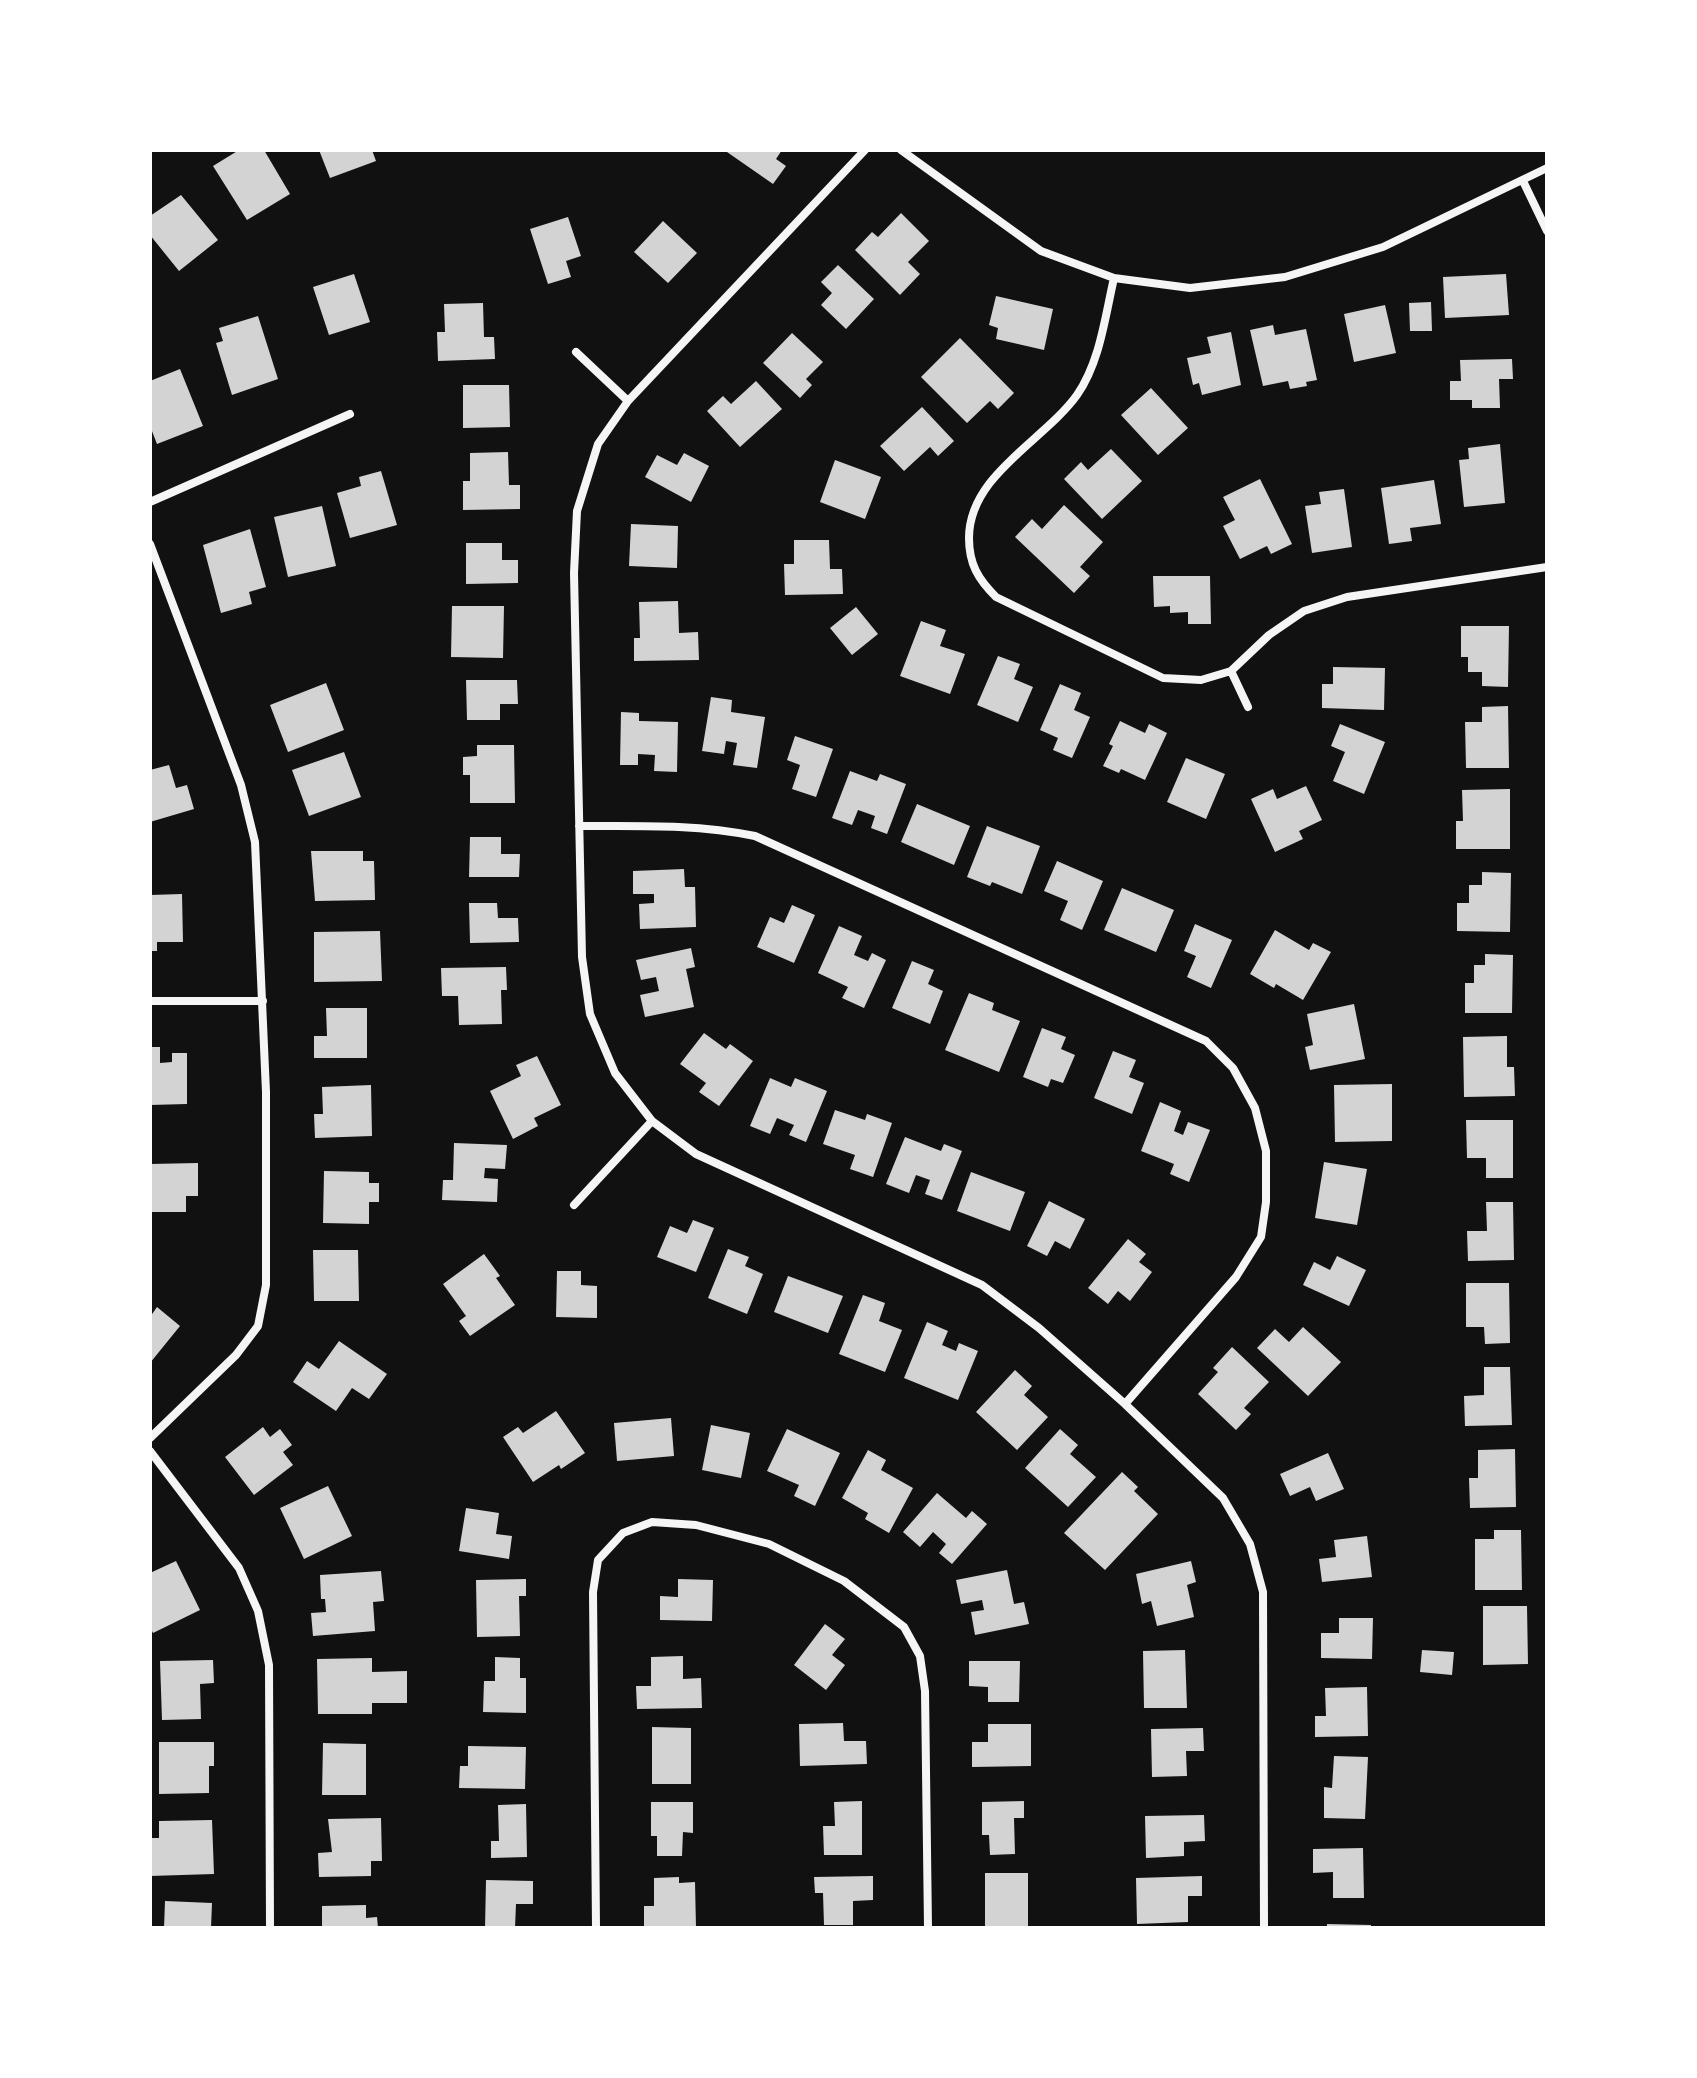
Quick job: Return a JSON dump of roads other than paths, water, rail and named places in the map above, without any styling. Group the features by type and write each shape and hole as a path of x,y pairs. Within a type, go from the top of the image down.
{"street":[{"path":"865,150 628,401 598,444 577,511 574,573 582,957 590,1014 615,1073 652,1121 696,1154 982,1285 1039,1328 1125,1404 1223,1498 1250,1544 1263,1592 1264,1928"},
{"path":"901,150 1041,251 1114,278 1190,288 1285,277 1383,247 1547,168"},
{"path":"1523,181 1547,231"},
{"path":"1114,278 1096,358 1077,395 982,492 969,525 969,557 979,581 996,597 1163,678 1201,680 1231,671 1269,635 1304,611 1347,597 1547,567"},
{"path":"576,352 628,401"},
{"path":"150,502 350,414"},
{"path":"150,544 241,785 255,842 263,1001 266,1285 258,1326 236,1355 150,1438"},
{"path":"1231,671 1248,707"},
{"path":"579,826 685,826 717,828 755,836 1206,1041 1233,1068 1255,1108 1266,1151 1266,1202 1261,1237 1236,1277 1125,1404"},
{"path":"150,1001 263,1001"},
{"path":"574,1205 652,1121"},
{"path":"150,1451 239,1568 258,1611 269,1665 270,1928"},
{"path":"596,1928 593,1592 598,1560 623,1533 652,1522 696,1525 769,1544 844,1581 904,1627 920,1656 925,1691 928,1928"}]}
